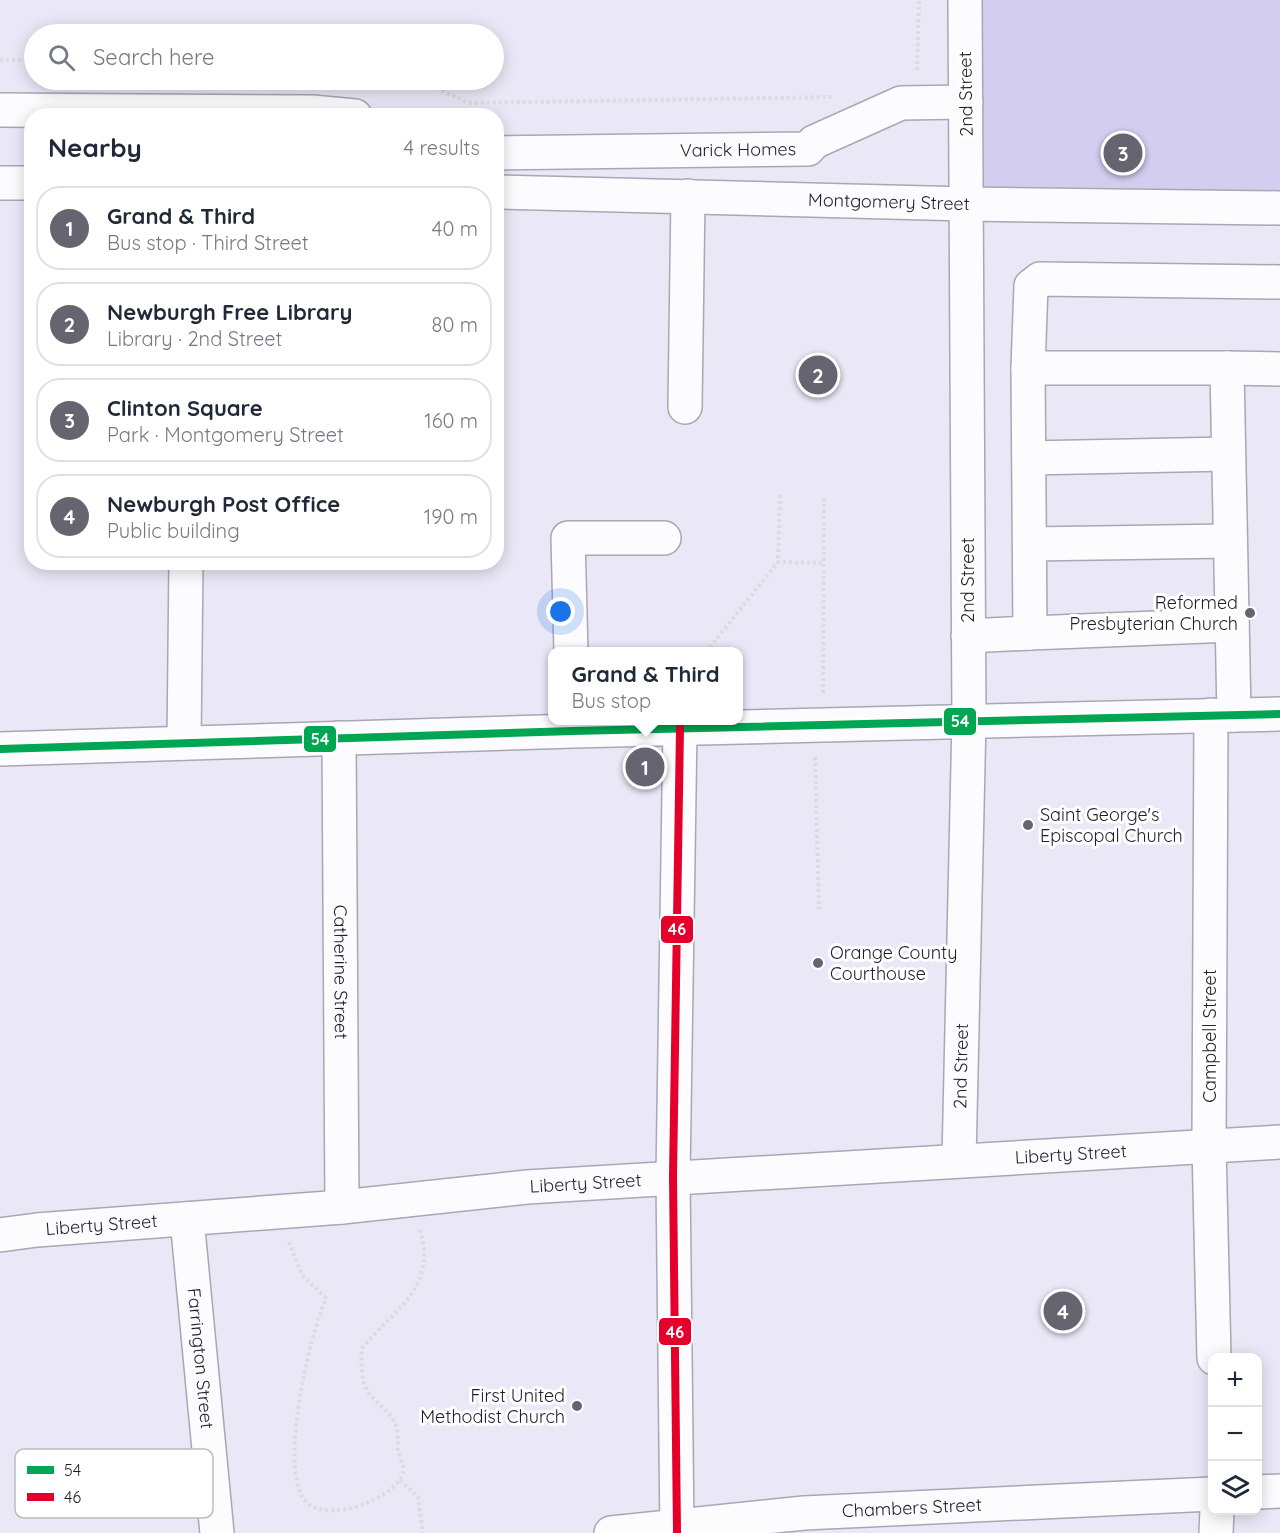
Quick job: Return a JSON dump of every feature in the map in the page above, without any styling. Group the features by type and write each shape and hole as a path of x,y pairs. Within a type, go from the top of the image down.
{"street":[{"name":"2nd Street","path":"959,1161 969,720 965,0"},
{"name":"Varick Homes","path":"504,153 808,148 814,142 901,103 966,102"},
{"path":"0,110 24,110"},
{"path":"0,183 24,183"},
{"name":"Montgomery Street","path":"504,192 967,204 1280,208"},
{"path":"685,407 688,196"},
{"path":"1030,633 1028,368 1031,286 1040,279 1280,282"},
{"path":"1028,368 1280,369"},
{"name":"Campbell Street","path":"1214,1353 1209,1146 1223,715 1232,625 1227,368"},
{"path":"1029,458 1228,454"},
{"path":"571,647 568,538 664,538"},
{"path":"1030,544 1230,541"},
{"path":"184,743 186,570"},
{"path":"968,636 1232,625"},
{"path":"0,749 339,738 573,726 680,728 1280,714"},
{"path":"677,1530 673,1177 680,728"},
{"name":"Catherine Street","path":"339,738 342,1207"},
{"name":"Liberty Street","path":"0,1235 342,1207 527,1186 1280,1142"},
{"name":"Farrington Street","path":"187,1219 209,1449"},
{"name":"Farrington Street","path":"213,1491 217,1533"},
{"path":"1262,1492 1280,1491"},
{"name":"Chambers Street","path":"611,1533 677,1530 804,1514 1208,1494"},
{"path":"1216,1533 1217,1515"}],"path":[{"path":"907,74 918,70 919,0"},
{"path":"0,60 24,60"},
{"path":"441,90 468,103 835,97"},
{"path":"709,647 778,562 780,495"},
{"path":"824,496 824,724"},
{"path":"778,562 823,562"},
{"path":"815,757 819,909"},
{"path":"289,1242 302,1275 326,1298 312,1330 294,1428 298,1489 305,1501 316,1509 331,1512 374,1500 400,1480 404,1470 398,1452 396,1424 369,1394 361,1365 362,1348 414,1292 423,1272 424,1245 420,1230"},
{"path":"400,1480 418,1497 423,1533"}],"shaded area":[{"path":"965,0 1280,0 1280,211 967,204"}],"transit line":[{"name":"54","path":"0,749 573,731 1280,714"},
{"name":"46","path":"677,1533 673,1177 680,728"}],"place":[{"name":"Clinton Square","path":"1123,153"},
{"name":"Newburgh Free Library","path":"818,375"},
{"name":"Reformed Presbyterian Church","path":"1250,613"},
{"name":"Grand & Third","path":"645,767"},
{"name":"Saint George's Episcopal Church","path":"1028,825"},
{"name":"Orange County Courthouse","path":"818,963"},
{"name":"Newburgh Post Office","path":"1063,1311"},
{"name":"First United Methodist Church","path":"577,1406"}]}
